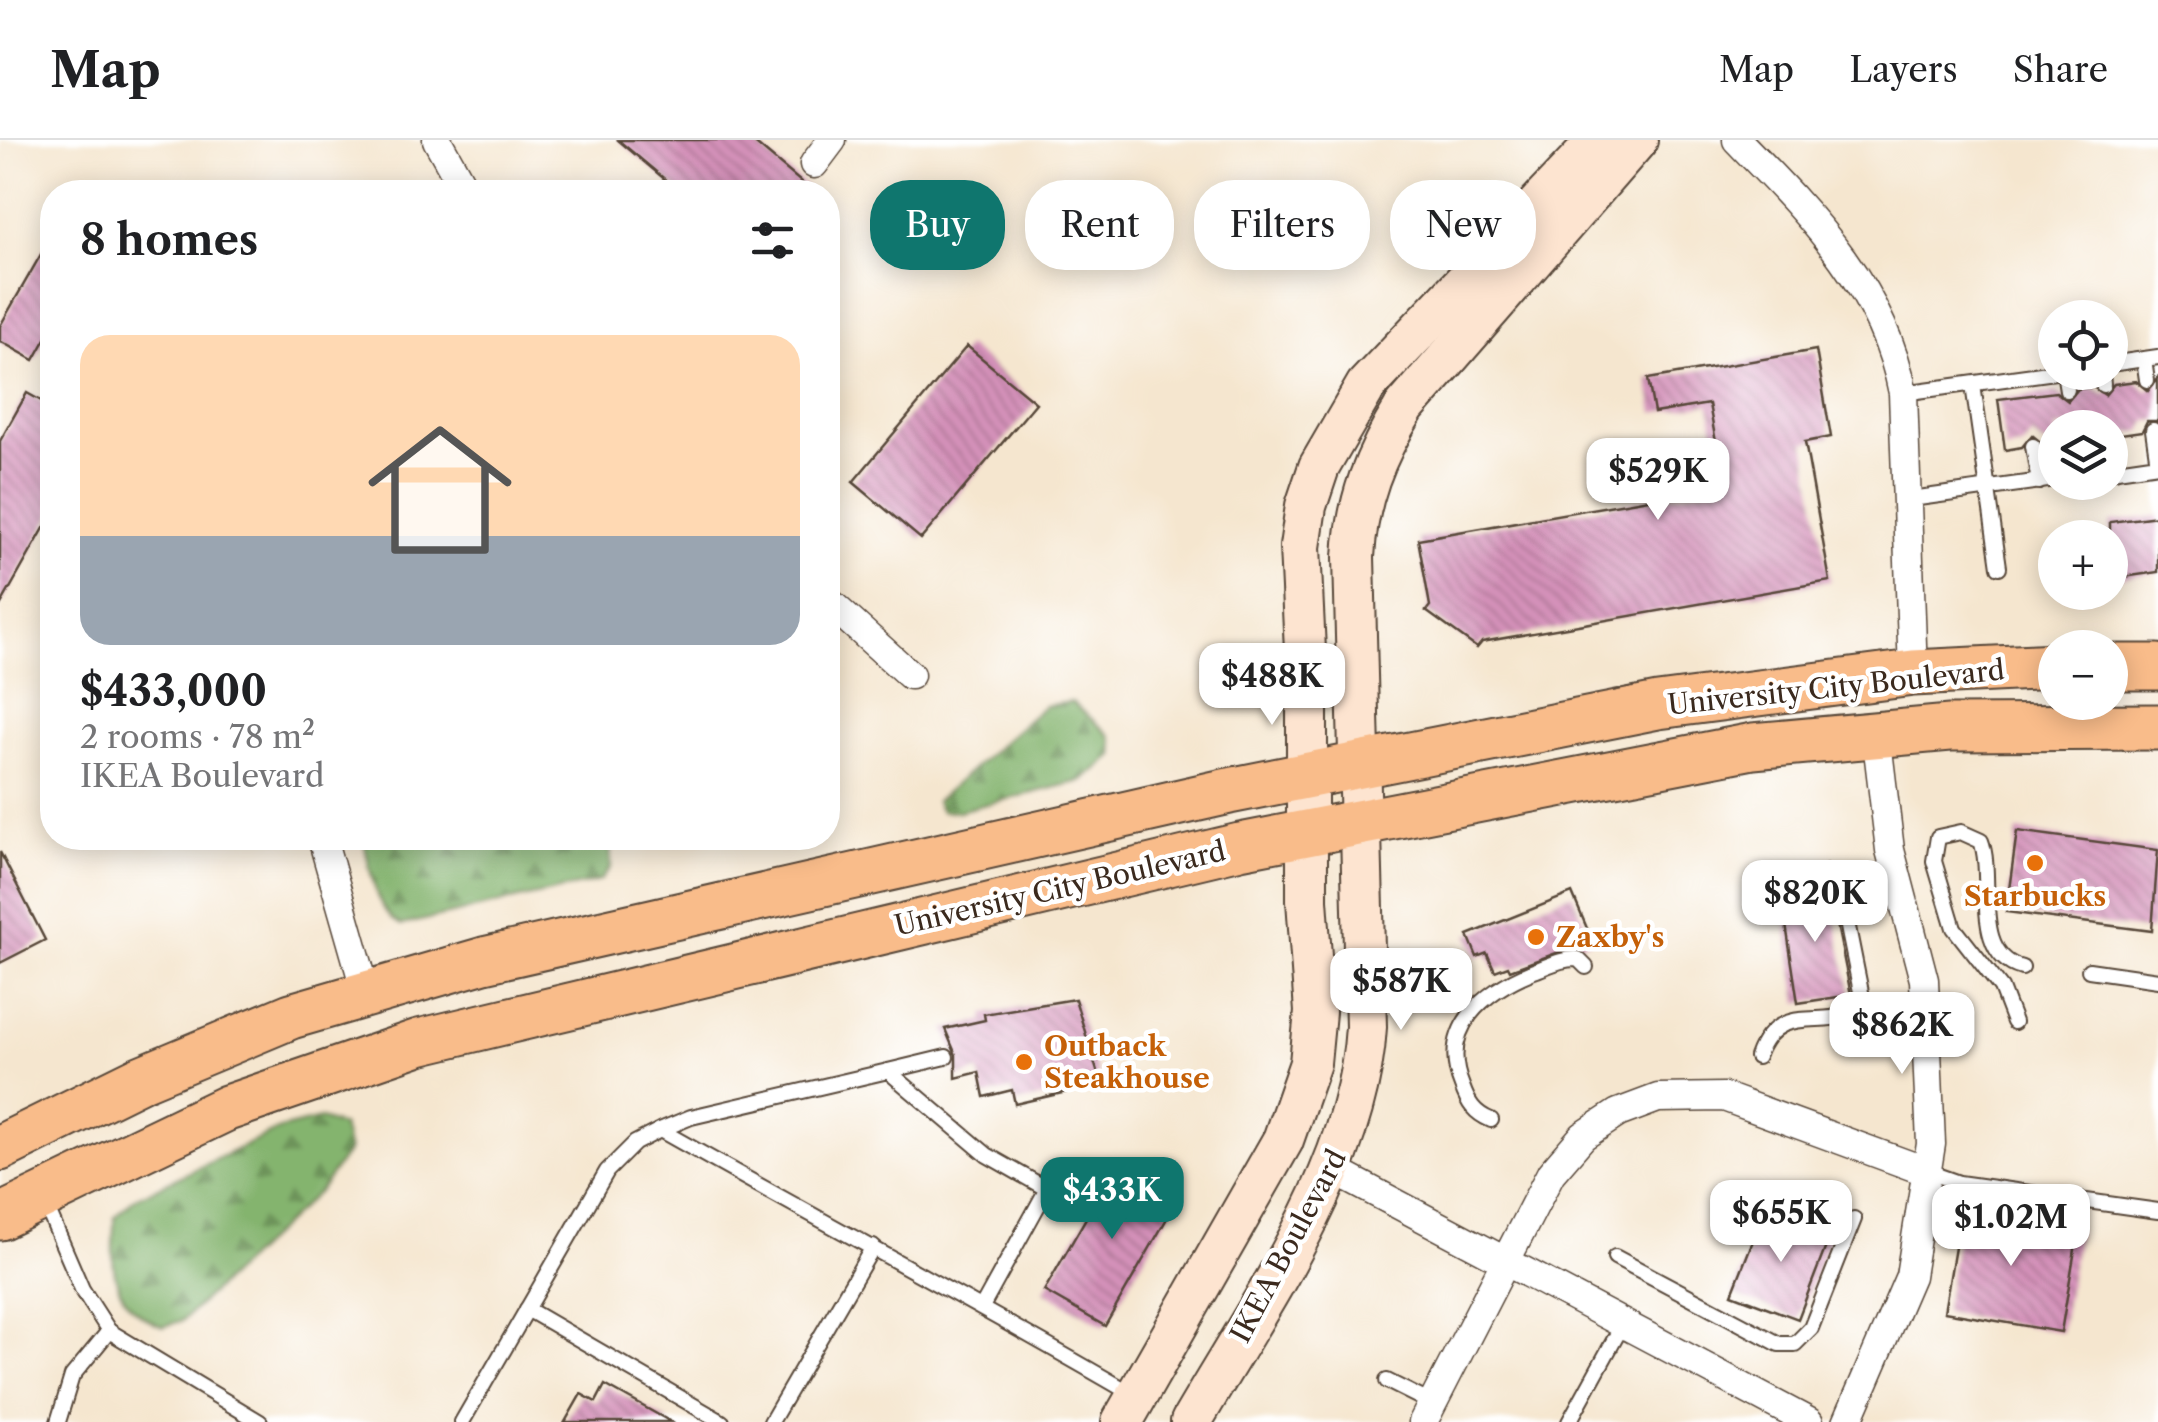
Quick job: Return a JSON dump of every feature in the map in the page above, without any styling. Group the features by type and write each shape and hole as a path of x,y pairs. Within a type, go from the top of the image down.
{"main road":[{"name":"University City Boulevard","path":"0,1148 207,1049 366,992 501,956 1306,776 1710,697 1913,673 2038,667"},
{"path":"2128,667 2158,668"},
{"name":"University City Boulevard","path":"0,1216 227,1108 419,1042 1307,833 1753,746 1876,733 1997,727 2158,727"}],"street":[{"path":"436,140 459,180"},
{"path":"814,164 832,140"},
{"name":"IKEA Boulevard","path":"1138,1413 1299,1105 1310,1062 1314,1012 1300,546 1306,506 1328,448 1356,399 1380,369 1599,140"},
{"name":"IKEA Boulevard","path":"1191,1422 1332,1170 1358,1095 1365,1048 1354,556 1358,510 1372,468 1389,433 1424,384 1637,140"},
{"path":"1738,140 1842,254 1886,332 1903,392 1913,673"},
{"path":"840,613 910,674"},
{"path":"1847,1422 1910,1276 1928,1172 1932,1108 1924,980 1890,850 1876,733"},
{"path":"325,850 366,992"},
{"path":"1428,1413 1541,1192 1565,1153 1598,1124 1658,1098 1704,1094 1749,1102 1928,1172"},
{"path":"1332,1170 1624,1320 1809,1422"}],"lane":[{"path":"2146,380 2151,358"},
{"path":"1903,392 2038,375"},
{"path":"2023,377 2026,396"},
{"path":"1973,385 1998,567"},
{"path":"2128,469 2158,464 2154,430"},
{"path":"1904,500 2038,482 2034,446"},
{"path":"2014,1022 2001,988 1954,928 1932,854 1938,837 1960,832 1981,841 1988,930 2010,962 2022,968"},
{"path":"1758,1057 1764,1038 1776,1026 1848,1014 1862,997 1838,876 1828,872 1790,878 1768,872"},
{"path":"1491,1120 1474,1110 1457,1074 1454,1052 1465,1019 1503,984 1565,959 1578,959 1586,967"},
{"path":"2089,970 2158,980"},
{"path":"462,1422 606,1172 635,1144 691,1118 946,1057"},
{"path":"888,1071 987,1155 1047,1189 982,1307"},
{"path":"660,1130 982,1307 1138,1413"},
{"path":"1928,1172 1960,1182 2158,1211"},
{"path":"42,1196 82,1289 109,1331 260,1422"},
{"path":"1616,1256 1780,1344 1795,1344 1812,1328 1854,1219"},
{"path":"771,1422 873,1247"},
{"path":"526,1309 722,1422"},
{"path":"1569,1422 1624,1320"},
{"path":"58,1422 72,1376 109,1331"},
{"path":"1387,1381 1428,1413"}],"green space":[{"path":"1072,702 1111,736 1114,756 1081,781 958,811 941,811 936,801 1044,706"},
{"path":"366,850 610,850 611,867 600,881 402,925 385,910"},
{"path":"320,1119 342,1126 348,1151 319,1191 183,1320 163,1327 132,1308 117,1283 114,1268 115,1216 135,1198 280,1129"}],"building":[{"path":"618,140 751,140 799,180 666,180"},
{"path":"40,256 40,349 34,360 0,341 0,326"},
{"path":"967,346 1036,403 921,539 853,482"},
{"path":"1816,350 1831,437 1805,442 1830,581 1482,642 1477,648 1426,611 1430,606 1418,539 1724,486 1709,404 1654,413 1648,379"},
{"path":"2158,378 2158,421 2147,421 2142,431 2128,433 2128,410 2038,410 2038,440 2032,435 2022,447 2005,450 1998,399 2056,392 2068,401 2077,390 2098,390 2105,395 2109,390 2128,390 2128,382 2136,381 2148,391"},
{"path":"27,393 40,400 40,535 0,606 0,441"},
{"path":"2158,516 2158,572 2128,576 2126,520"},
{"path":"2017,831 2158,850 2152,931 2006,912"},
{"path":"0,852 45,940 0,963"},
{"path":"1829,885 1851,995 1798,1003 1781,892"},
{"path":"1572,893 1592,940 1510,970 1508,966 1495,971 1487,953 1477,957 1468,935"},
{"name":"Outback Steakhouse","path":"1075,999 1101,1084 1015,1104 1012,1090 984,1097 979,1072 956,1078 956,1055 945,1029 985,1020 984,1014"},
{"path":"1120,1159 1181,1194 1105,1326 1044,1291"},
{"path":"1962,1206 2079,1226 2061,1332 1944,1312"},
{"path":"1765,1210 1830,1236 1798,1319 1732,1294"},
{"path":"605,1385 671,1422 565,1422 581,1394 596,1402"}],"place":[{"name":"Starbucks","path":"2035,863"},
{"name":"Zaxby's","path":"1536,937"},
{"name":"Outback Steakhouse","path":"1024,1062"}]}
